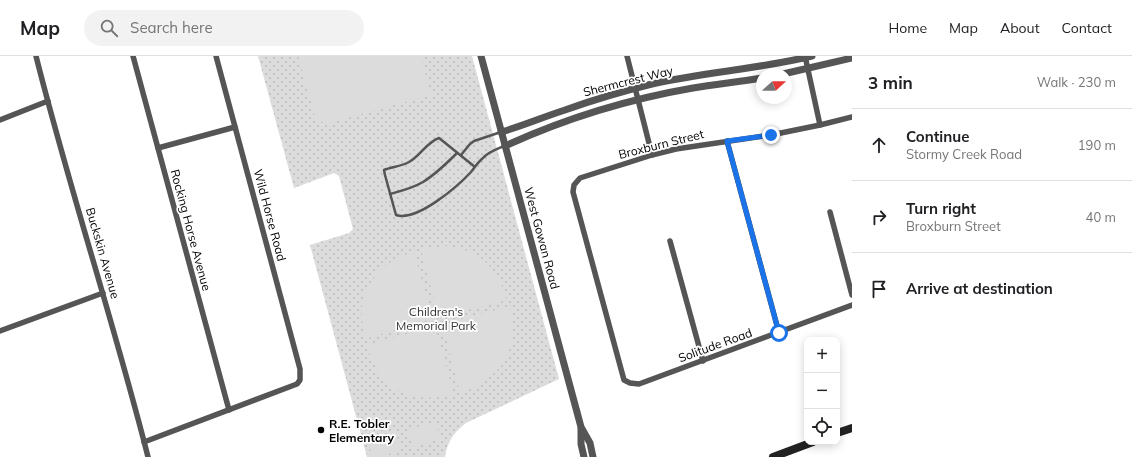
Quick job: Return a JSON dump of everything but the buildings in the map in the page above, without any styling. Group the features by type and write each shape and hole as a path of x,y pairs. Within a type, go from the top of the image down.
{"main road":[{"path":"840,432 852,428"},
{"path":"773,457 805,445"}],"street":[{"name":"Buckskin Avenue","path":"36,56 148,457"},
{"name":"Rocking Horse Avenue","path":"133,56 229,410"},
{"name":"Wild Horse Road","path":"216,56 300,369 300,380 297,384 229,410"},
{"name":"West Gowan Road","path":"481,56 581,427 590,443 593,457"},
{"path":"627,56 652,155"},
{"path":"807,57 808,69 820,125"},
{"name":"Shermcrest Way","path":"501,132 584,103 636,88 689,77 773,64 807,57"},
{"path":"792,72 852,58"},
{"name":"Shermcrest Way","path":"505,146 565,122 603,109 693,88 756,79"},
{"path":"0,120 48,102"},
{"name":"Broxburn Street","path":"630,383 624,380 573,192 574,184 580,178 676,149 771,135 852,117"},
{"path":"158,148 235,127"},
{"path":"727,141 779,333"},
{"path":"830,212 852,295"},
{"path":"670,241 703,361"},
{"path":"0,332 103,293"},
{"name":"Solitude Road","path":"630,383 639,384 852,305"},
{"path":"144,442 229,410"},
{"name":"West Gowan Road","path":"581,427 581,444 584,457"}],"lane":[{"path":"461,156 474,141 501,132"},
{"path":"475,168 439,138 434,140 409,162 384,170 396,215 405,216 438,201 456,187 475,168 482,158 505,146"},
{"path":"390,194 407,189 422,182 437,172 457,153"}],"green space":[{"name":"Children's Memorial Park","path":"258,56 472,56 559,379 466,423 452,438 447,447 445,457 367,457 310,245 349,233 353,229 339,176 334,173 294,188"},
{"path":"298,56 421,56 431,95 325,124 315,117"},
{"path":"446,246 469,251 486,262 493,269 498,278 507,300 442,317 438,315 421,250"},
{"path":"414,252 433,319 365,339 362,307 365,293 372,280 388,264 399,257"},
{"path":"510,306 513,324 512,339 505,361 490,377 471,389 460,393 443,328 444,324"},
{"path":"432,327 436,329 454,394 423,398 398,390 388,383 379,373 372,360 367,345"},
{"path":"436,422 441,439 413,447 408,429"},
{"path":"396,432 401,451 372,457 368,440"}],"place":[{"name":"R.E. Tobler Elementary","path":"321,430"}],"route":[{"path":"771,135 727,141 779,333"}]}
